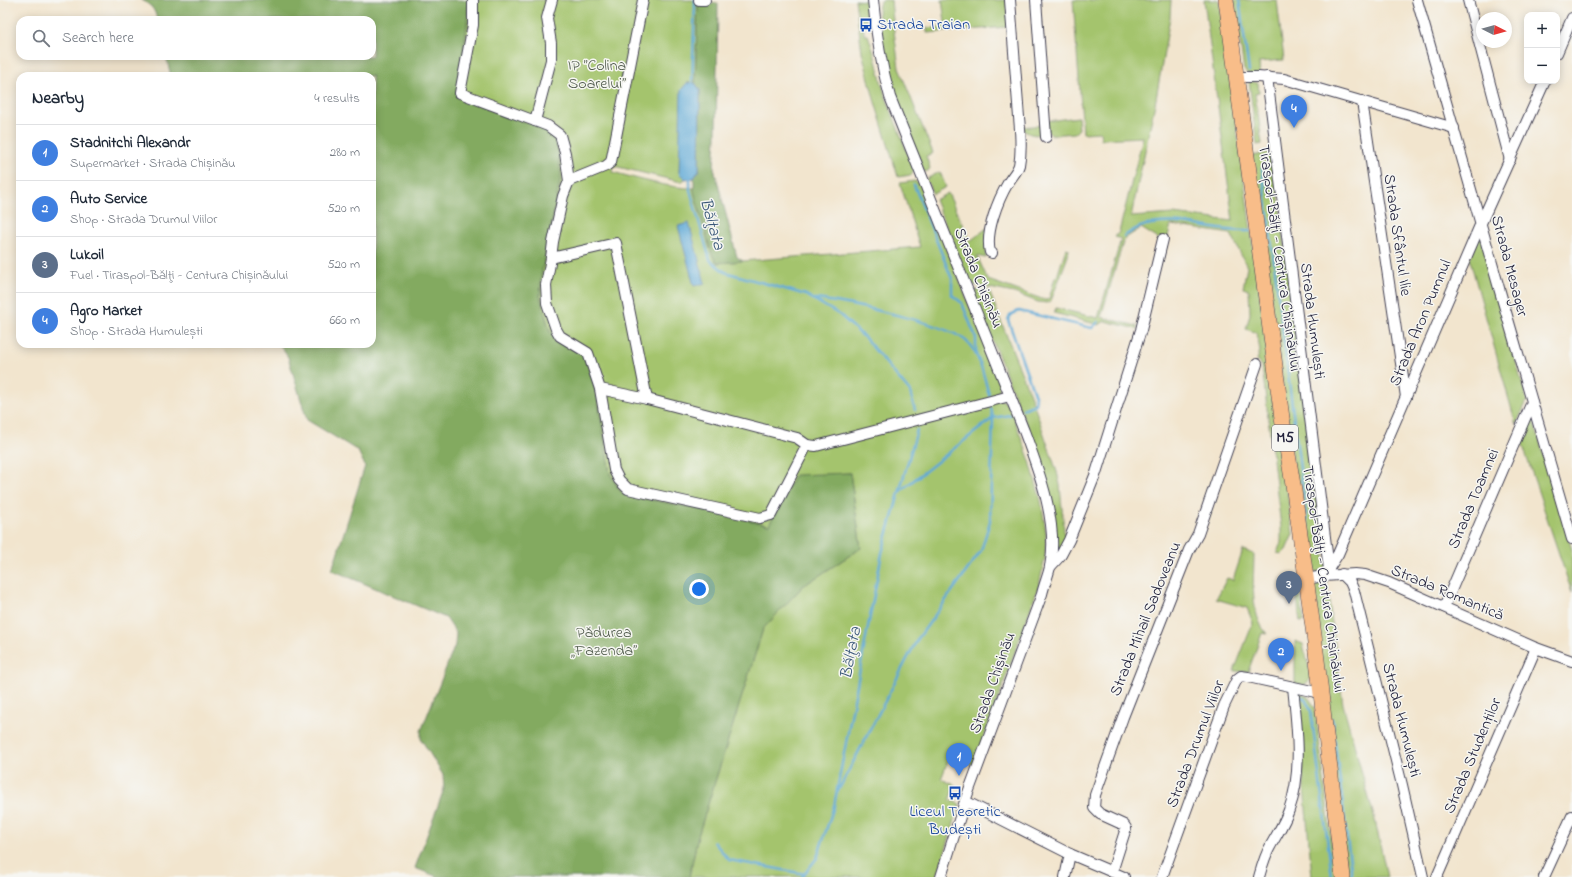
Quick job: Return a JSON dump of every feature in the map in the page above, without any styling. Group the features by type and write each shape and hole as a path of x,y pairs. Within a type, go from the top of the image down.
{"highway":[{"name":"Tiraspol-Bălţi - Centura Chișinăului","path":"1226,0 1282,418 1306,579 1343,877"}],"street":[{"path":"473,0 473,25 460,93 548,126 560,135 565,153 569,181 563,196 553,242 546,285 547,303 560,336 588,353 600,389 614,470 619,480 628,489 760,518 770,515 807,445"},
{"path":"535,121 551,60 551,43 547,18 552,0"},
{"path":"569,181 606,166 610,162 643,0"},
{"path":"699,0 705,0"},
{"name":"Strada Chișinău","path":"873,0 876,41 882,70 890,97 1036,464 1047,502 1050,524 1050,567 1042,594 965,801 941,877"},
{"path":"992,253 990,252 988,246 997,207 1009,181 1017,171 1019,163 1020,138 1010,0"},
{"path":"1036,0 1046,137"},
{"name":"Strada Mesager","path":"1418,0 1572,539"},
{"path":"1468,0 1510,160"},
{"path":"1559,48 1572,18"},
{"path":"1237,77 1267,77 1302,83 1454,128"},
{"name":"Strada Humulești","path":"1267,77 1326,572"},
{"name":"Strada Aron Pumnul","path":"1326,572 1338,554 1346,537 1481,223 1544,84"},
{"name":"Strada Sfântul Ilie","path":"1362,101 1406,397"},
{"name":"Strada Chișinău","path":"1050,567 1061,555 1069,540 1096,473 1141,330 1163,239"},
{"path":"551,258 616,243 647,399"},
{"name":"Strada Mihail Sadoveanu","path":"1112,872 1126,828 1124,825 1100,814 1094,808 1095,795 1125,710 1189,550 1198,534 1257,364"},
{"path":"600,389 647,399 797,438 807,445 816,446 1010,396"},
{"name":"Strada Toamnei","path":"1444,607 1532,402"},
{"name":"Strada Romantică","path":"1306,579 1326,572 1365,575 1389,583 1536,648 1572,661"},
{"name":"Strada Humulești","path":"1342,574 1350,582 1354,590 1423,877"},
{"name":"Strada Studenților","path":"1437,877 1536,648"},
{"name":"Strada Drumul Viilor","path":"1162,877 1224,706 1237,679 1241,676 1248,677 1321,693"},
{"path":"1259,877 1266,854 1290,808 1294,791 1298,760 1298,738 1293,687"},
{"path":"965,801 1070,854 1124,877"},
{"path":"1544,877 1572,816"},
{"path":"1065,877 1070,854"}],"green space":[{"name":"Pădurea „Fazenda”","path":"141,0 468,0 467,25 456,96 540,127 555,138 561,176 541,276 540,296 550,332 566,345 584,355 593,380 598,401 610,474 620,491 635,497 700,509 769,525 795,475 850,473 861,548 803,586 763,629 698,836 689,877 438,877 415,868 444,789 443,775 421,739 421,731 455,645 456,633 446,618 332,570 365,466 358,451 307,420 288,357 282,348 376,348 376,72 170,72 167,60 376,60 376,16 156,16 152,8"},
{"name":"IP ”Colina Soarelui”","path":"468,0 698,0 695,83 687,83 679,173 685,179 681,182 614,166 613,172 675,187 694,188 712,255 717,263 920,247 900,183 915,181 921,184 1000,382 999,392 996,396 1009,405 1030,461 1041,501 1046,532 1045,558 1039,585 974,765 950,756 941,779 955,785 949,800 960,804 937,877 689,877 698,836 763,629 803,586 861,548 850,473 795,476 769,525 700,509 635,497 620,491 610,474 598,401 566,345 550,332 540,296 541,276 561,176 456,96 467,25"},
{"path":"855,0 868,1 866,20 863,20 864,35 868,35 884,92 914,170 911,175 898,177 874,99 862,52"},
{"path":"882,0 891,0 899,68 933,153 926,156 930,168 928,171 924,172 895,97 887,70 878,12 879,5"},
{"path":"942,0 1006,0 1008,27 927,33 927,28 942,27 945,22"},
{"path":"1073,0 1171,0 1170,17 1156,99 1131,217 1173,214 1233,221 1204,0 1219,0 1293,534 1286,550 1282,554 1277,553 1281,542 1281,527 1262,366 1257,360 1260,351 1257,333 1246,329 1250,314 1249,290 1243,288 1247,267 1231,234 1171,225 1165,247 1157,238 1141,228 1124,239 1101,317 1137,326 1137,329 1105,321 1099,325 1054,313 1056,308 1098,318 1121,239 1115,237 1119,232 1143,137 1101,139 1100,132 1083,133"},
{"path":"1234,0 1277,0 1284,60 1259,62 1260,75 1248,74 1244,70"},
{"path":"718,3 716,138 714,168 737,257 743,261 717,263 712,255 694,192 694,178 699,170 700,90 695,83 698,4"},
{"path":"1249,81 1258,83 1259,92 1255,93 1262,144 1257,145"},
{"path":"1078,117 1079,129 1075,133 1051,135 1047,131 1047,121"},
{"path":"1042,125 1041,134 1036,135 1027,133 1023,130 1023,127"},
{"path":"1273,152 1326,570 1308,573 1252,156"},
{"path":"940,172 946,187 933,194 926,179"},
{"path":"948,193 970,241 987,228 986,258 977,256 988,280 1045,300 1049,299 1055,277 1057,277 1066,248 1069,249 1068,256 1051,301 1047,303 1038,302 1014,293 970,284 935,200"},
{"path":"1480,233 1527,401 1516,425 1470,260"},
{"path":"978,290 989,291 1033,402 1057,472 1060,485 1065,542 1060,549 1056,549 1055,526 1047,483 1026,424 974,295"},
{"path":"1531,412 1572,550 1572,593 1520,437"},
{"path":"1243,550 1254,554 1253,585 1255,606 1261,626 1267,634 1262,633 1248,672 1234,671 1253,623 1247,608 1216,599 1227,578 1233,580"},
{"path":"1326,579 1343,704 1375,820 1387,877 1347,877 1310,582"},
{"path":"1299,582 1304,621 1300,622 1295,583"},
{"path":"1295,641 1303,644 1311,676 1311,679 1304,685 1295,683"},
{"path":"1299,692 1308,697 1315,707 1336,877 1312,877 1296,696"}],"water":[{"path":"687,83 695,83 700,90 699,170 694,178 685,179 679,173 681,90"},
{"path":"689,223 705,283 694,286 678,226"}],"waterway":[{"name":"Bălţata","path":"692,85 695,0"},
{"path":"1239,0 1249,71"},
{"path":"1262,168 1313,571"},
{"name":"Bălţata","path":"690,176 690,190 710,260 725,272 806,295 840,315 865,338 910,392 915,410"},
{"path":"914,185 952,279 952,295 962,303 976,338 976,354"},
{"path":"1124,236 1141,227 1157,223 1170,222 1223,230 1250,231"},
{"path":"1264,230 1271,230"},
{"path":"815,299 849,304 897,315 922,322 960,336 969,344 976,355 982,368 989,395"},
{"path":"1023,409 1035,404 1036,399 1008,320 1010,315 1019,311 1092,328 1098,322"},
{"path":"837,793 917,640 981,551 990,521 993,418 991,408"},
{"path":"900,491 993,418 1010,415"},
{"name":"Bălţata","path":"802,877 817,858 834,806 882,553 917,430"},
{"path":"1302,697 1306,701 1311,711 1332,877"},
{"path":"1332,719 1352,877"},
{"path":"714,842 729,860 805,874"}],"place":[{"name":"Strada Traian","path":"866,25"},
{"name":"Agro Market","path":"1294,128"},
{"name":"Lukoil","path":"1289,604"},
{"name":"Auto Service","path":"1281,671"},
{"name":"Stadnitchi Alexandr","path":"959,776"},
{"name":"Liceul Teoretic Budești","path":"955,793"}]}
